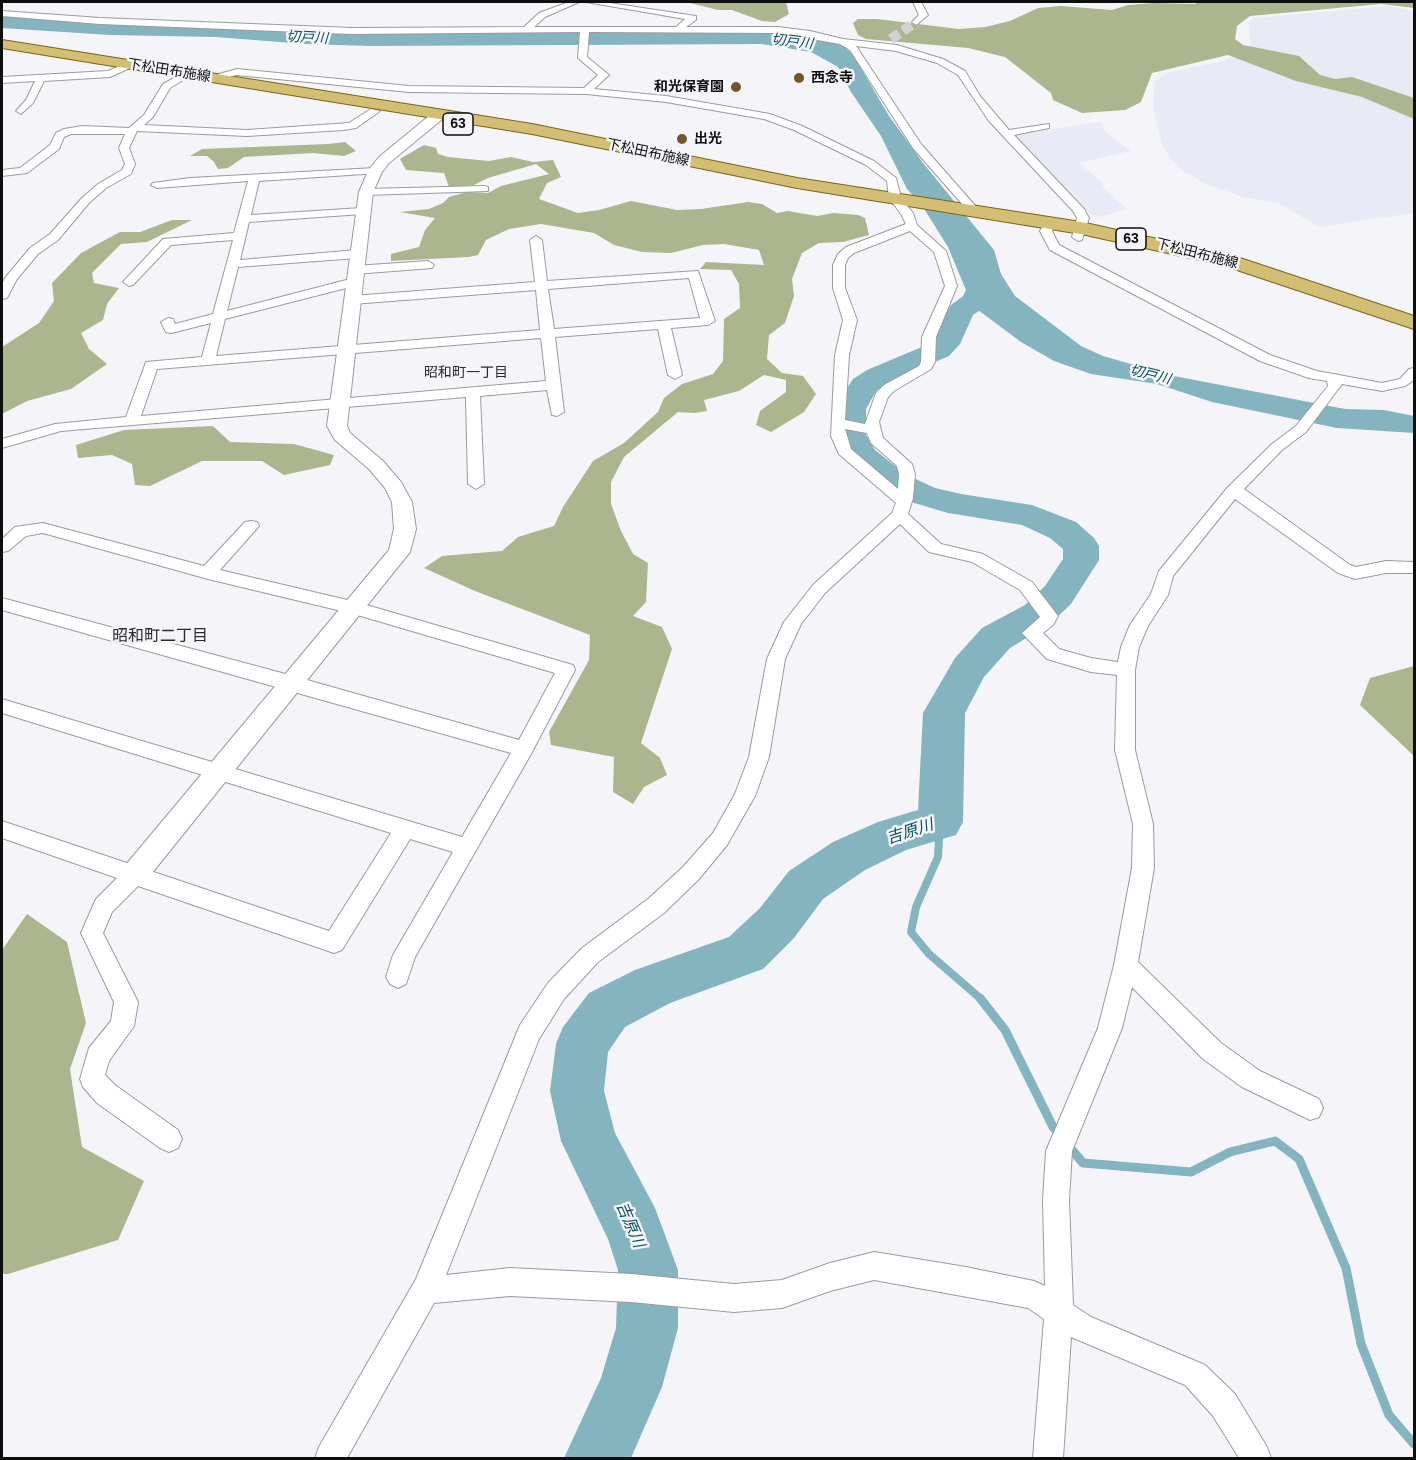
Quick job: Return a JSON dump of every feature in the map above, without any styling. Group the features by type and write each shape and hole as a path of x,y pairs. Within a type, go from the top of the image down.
{"main road":[{"name":"下松田布施線","path":"2,44 375,111 436,117"},
{"name":"下松田布施線","path":"2,51 124,67"},
{"name":"下松田布施線","path":"183,77 209,78 436,117 778,187 906,208 972,213 1079,233 1291,282 1414,323"}],"street":[{"path":"527,29 542,15 574,2"},
{"path":"590,2 693,18 676,31"},
{"path":"916,22 924,15 917,2"},
{"path":"2,13 100,21 352,31 778,30 810,34 843,42 881,44 915,53 954,67 962,73 976,97 1006,133 1078,209 1083,218 1079,233"},
{"path":"585,31 582,47 583,58 604,75 586,91"},
{"path":"881,44 891,39"},
{"path":"843,42 857,52 917,146 972,213"},
{"path":"2,80 40,80 102,75 124,67"},
{"path":"209,78 237,72 409,89 586,91 666,99 766,116 798,128 870,163 891,180 906,208 940,251 951,286 929,338 924,369 889,388 881,396 872,422 876,440 904,465 908,474 903,505 882,534 819,589 793,622 776,659 759,757 745,796 720,839 691,873 656,906 590,955 556,991 529,1033 426,1289 330,1458"},
{"path":"2,295 11,278 34,251 54,237 85,201 102,186 127,172 130,164 124,148 133,130 148,117 166,86 183,77"},
{"path":"21,111 30,101 40,80"},
{"path":"2,173 23,171 55,147 60,135 68,131 82,129 247,133 333,128 352,126 375,111"},
{"path":"169,1139 106,1094 92,1079 98,1056 122,1026 126,1002 92,933 104,906 134,875 356,608 399,552 405,529 402,502 394,486 376,465 342,436 337,426 366,192 375,171 396,148 436,117"},
{"path":"1006,133 1045,126"},
{"path":"158,185 190,181 375,171"},
{"path":"207,361 254,179"},
{"path":"366,192 484,189"},
{"path":"906,208 891,235 865,243 842,257 839,265 839,288 850,320 843,355 837,423 838,436 844,451 903,505 935,548 977,558 1026,586 1050,616 1031,633 1053,654 1091,665 1126,670"},
{"path":"243,219 362,211"},
{"path":"1048,227 1054,247 1265,358 1333,379 1382,387 1392,387 1405,382 1414,372"},
{"path":"129,282 167,242 239,236"},
{"path":"536,240 557,412"},
{"path":"233,264 357,254"},
{"path":"168,322 171,329 218,318 354,276 428,265"},
{"path":"132,421 151,365 708,321 694,274 352,300"},
{"path":"663,324 675,375"},
{"path":"1048,1458 1059,1310 1056,1200 1064,1139 1110,1028 1126,965 1143,868 1143,824 1125,750 1126,670 1133,640 1139,625 1159,595 1165,574 1234,490 1277,447 1303,426 1335,386 1333,379"},
{"path":"2,444 60,427 554,385"},
{"path":"473,393 476,484"},
{"path":"837,423 872,430"},
{"path":"1234,490 1344,569 1355,573 1386,567 1414,568"},
{"path":"208,573 251,525"},
{"path":"2,547 21,531 43,528 208,573 356,608 566,670 524,749 404,955 398,976"},
{"path":"2,604 524,749"},
{"path":"2,706 466,847"},
{"path":"2,829 270,923 334,943 404,830"},
{"path":"1126,965 1212,1051 1251,1079 1310,1108"},
{"path":"426,1289 451,1289 510,1282 631,1288 734,1298 782,1294 830,1277 874,1266 1034,1295 1081,1327 1195,1375 1224,1405 1256,1458"}],"shaded area":[{"path":"1388,6 1414,11 1414,213 1319,227 1280,204 1243,197 1203,183 1184,171 1170,158 1162,145 1153,106 1155,81 1167,73 1219,62 1251,48 1248,22 1254,18"},
{"path":"1100,122 1103,130 1131,151 1079,163 1102,182 1104,189 1127,209 1099,217 1091,215 1014,135"}],"green space":[{"path":"686,2 786,2 789,14 775,22 762,21 732,10 718,10"},
{"path":"1198,2 1414,2 1414,8 1381,4 1250,16 1237,26 1235,39 1243,45 1299,56 1320,75 1335,79 1352,77 1414,98 1414,119 1362,97 1296,81 1228,55 1152,73 1141,102 1125,110 1082,113 1053,100 1051,93 1005,57 968,48 866,39 858,35 853,23 858,19 877,19 959,29 985,27 1010,21 1038,8 1061,6 1112,10 1128,5 1195,4"},
{"path":"345,142 356,151 344,156 313,153 244,157 228,168 218,169 207,156 190,156 202,149"},
{"path":"424,145 436,148 438,154 448,157 489,161 511,157 533,162 553,160 561,177 547,183 539,199 578,213 631,201 677,210 748,202 762,204 777,213 788,211 817,216 834,213 858,215 865,218 869,235 843,242 819,243 802,253 792,279 794,296 785,323 769,335 767,359 782,373 803,376 816,394 804,412 771,432 756,425 760,411 786,392 786,380 764,375 739,391 704,400 707,411 678,412 624,457 611,482 611,504 621,531 633,554 648,563 646,602 633,616 662,627 672,649 641,743 660,758 667,775 644,787 633,804 613,792 614,757 551,745 549,732 589,660 590,635 475,591 424,568 442,556 502,551 518,537 554,526 563,507 593,461 624,443 658,412 664,398 682,384 713,374 723,361 724,319 740,308 739,284 731,270 700,269 706,262 764,265 759,250 724,244 703,245 671,253 642,252 614,245 594,233 541,224 509,229 486,240 478,255 391,261 391,254 419,247 425,230 435,218 400,212 429,209 443,203 449,197 467,192 488,193 501,186 549,174 536,164 488,178 474,185 449,187 444,173 406,170 400,159"},
{"path":"172,220 192,220 147,242 121,244 92,273 94,283 119,288 107,304 103,320 81,333 89,349 107,364 71,389 27,401 2,414 2,347 39,323 54,301 52,283 81,253 120,232 140,232"},
{"path":"213,426 230,442 294,444 334,455 330,465 284,475 262,461 202,461 150,486 135,485 132,464 112,455 78,458 76,445 124,430"},
{"path":"1414,666 1414,756 1360,705 1370,678"},
{"path":"27,914 67,942 86,1023 70,1069 82,1147 144,1181 118,1240 2,1274 2,950"}],"water":[{"name":"切戸川","path":"2,16 111,23 553,32 760,31 795,34 835,43 845,47 853,55 889,116 923,163 994,250 1001,274 1015,296 1081,346 1103,356 1169,375 1345,409 1384,410 1414,416 1414,433 1337,428 1212,402 1157,384 1091,374 1054,361 1021,342 962,298 966,290 948,247 923,207 907,189 881,136 851,92 838,67 811,52 762,44 371,46 305,44 216,37 110,35 2,28"}],"waterway":[{"name":"吉原川","path":"597,1458 630,1387 647,1328 648,1270 634,1229 589,1141 577,1091 582,1044 607,1010 653,986 746,953 777,923 806,885 849,856 894,835 940,822 944,713 969,668 996,638 1038,614 1058,595 1081,560 1081,546 1063,530 1032,516 960,505 923,495 893,481 862,456 850,435 850,409 864,385 878,376 939,350 945,344 961,311 972,303 986,299"},
{"path":"940,822 938,857 916,907 911,932 929,954 980,998"},
{"path":"980,998 1005,1030 1053,1127 1060,1135"},
{"path":"1067,1144 1083,1163 1191,1172 1230,1152 1275,1141 1299,1159 1346,1268 1361,1344 1389,1415 1414,1444"}],"tunnel":[{"path":"891,39 916,22"}],"place":[{"name":"西念寺","path":"799,78"},
{"name":"和光保育園","path":"736,87"},
{"name":"出光","path":"682,139"}],"district":[{"name":"昭和町一丁目","path":"466,373"},
{"name":"昭和町二丁目","path":"160,637"}]}
